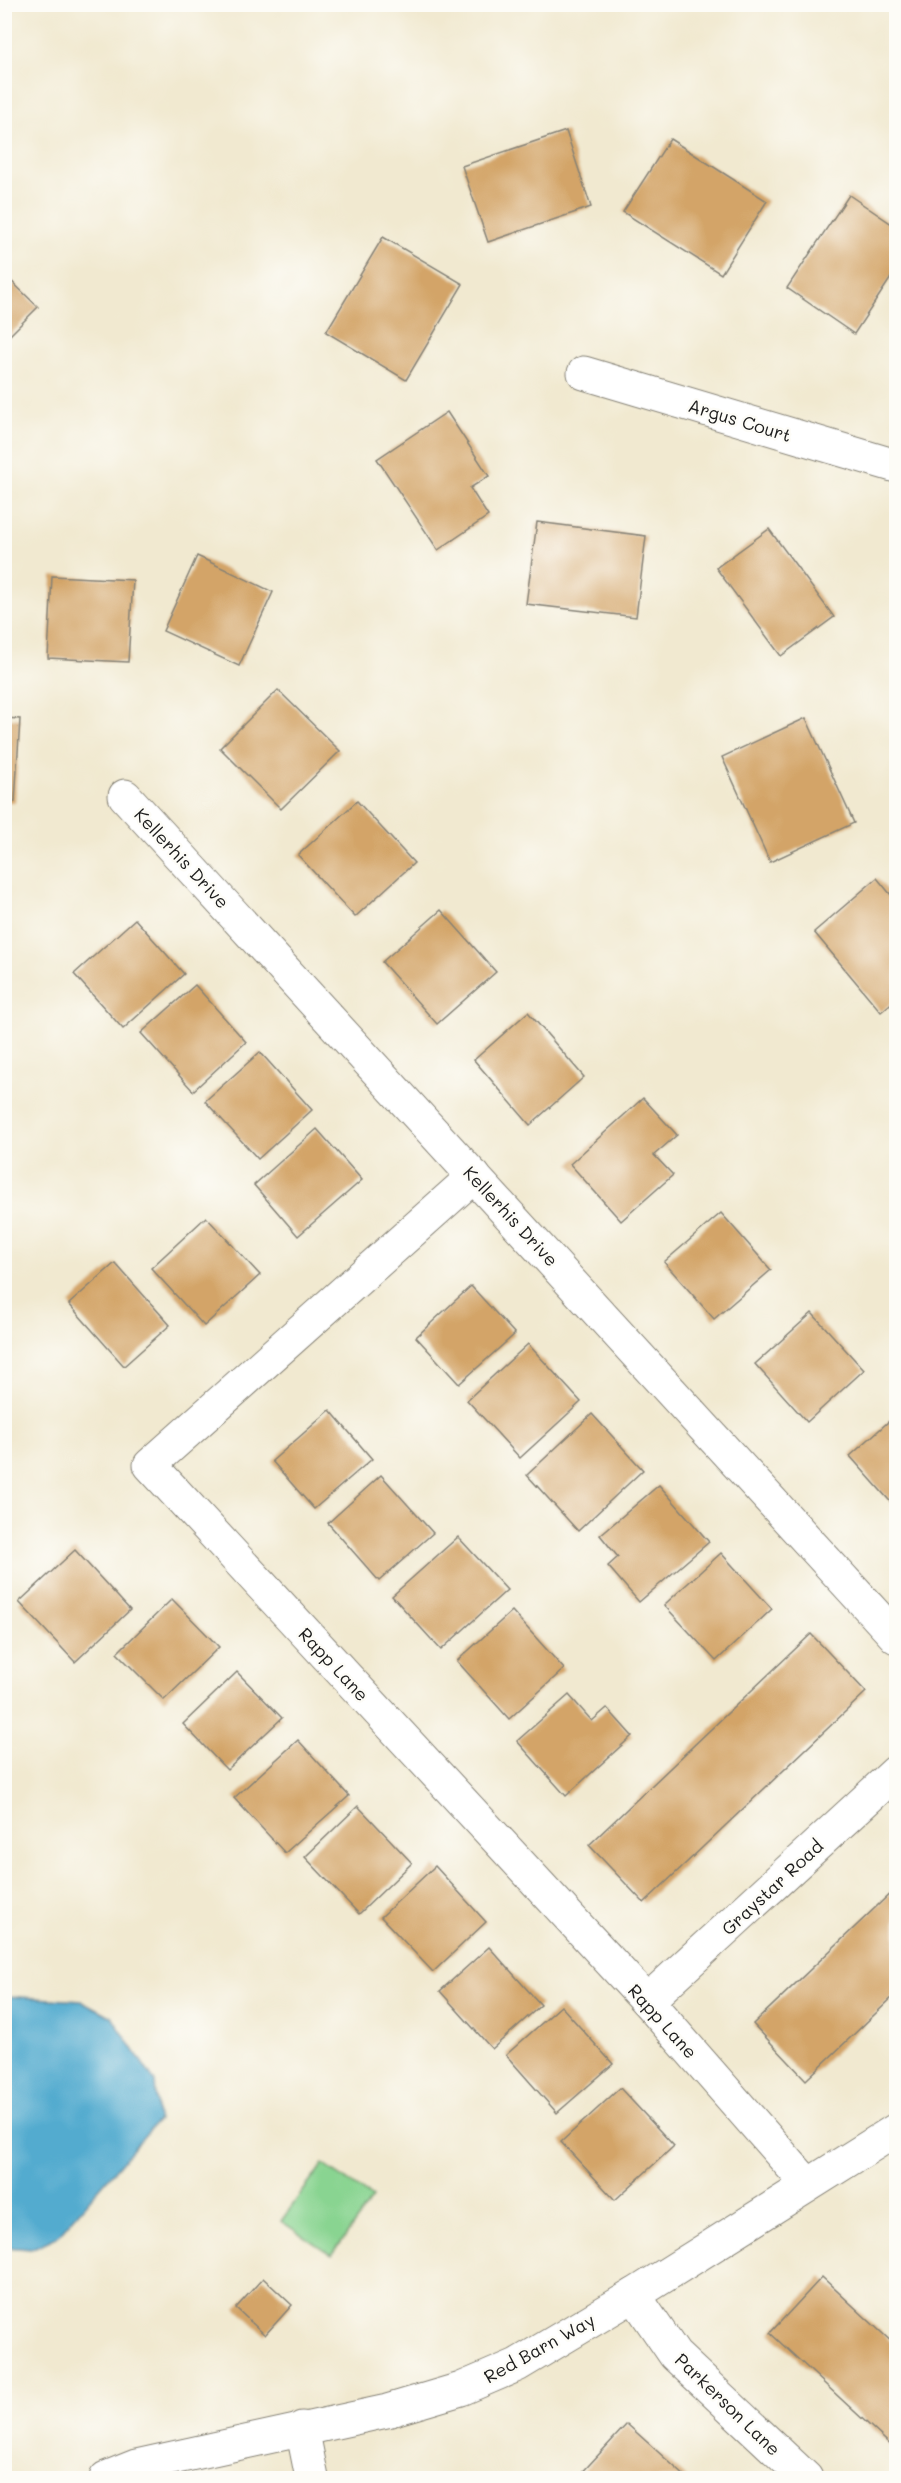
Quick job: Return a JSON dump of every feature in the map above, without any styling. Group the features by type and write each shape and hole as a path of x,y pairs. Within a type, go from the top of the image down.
{"street":[{"name":"Argus Court","path":"584,373 897,466"},
{"name":"Kellerhis Drive","path":"125,795 897,1637"},
{"name":"Rapp Lane","path":"474,1176 150,1465 647,2001 808,2185"},
{"name":"Graystar Road","path":"647,2001 897,1772"},
{"name":"Red Barn Way","path":"106,2478 136,2466 387,2411 461,2389 517,2365 634,2295 897,2130"},
{"name":"Parkerson Lane","path":"634,2295 675,2355 806,2478"},
{"path":"302,2428 312,2478"}],"green space":[{"path":"323,2164 373,2198 332,2255 281,2221"}],"water":[{"path":"4,1996 82,2001 112,2017 155,2082 158,2120 57,2237 31,2249 5,2247"}],"building":[{"path":"566,131 591,207 488,242 462,166"},
{"path":"670,139 767,201 721,274 623,212"},
{"path":"849,195 896,227 896,270 854,334 787,288"},
{"path":"383,237 463,284 406,380 326,332"},
{"path":"4,274 38,307 4,341"},
{"path":"447,412 489,476 470,488 488,516 438,550 377,459"},
{"path":"537,522 646,536 636,617 526,604"},
{"path":"769,529 834,617 781,656 716,568"},
{"path":"197,556 273,592 239,666 163,631"},
{"path":"52,576 133,580 128,662 48,658"},
{"path":"278,690 340,751 281,809 220,748"},
{"path":"4,718 20,719 15,802 4,802"},
{"path":"806,718 854,823 770,862 722,757"},
{"path":"357,801 414,863 355,917 298,855"},
{"path":"877,878 896,901 896,999 881,1012 814,932"},
{"path":"441,910 496,972 437,1024 382,962"},
{"path":"135,919 184,974 123,1029 74,974"},
{"path":"195,985 246,1042 193,1091 141,1033"},
{"path":"528,1012 584,1077 530,1125 474,1060"},
{"path":"260,1052 312,1110 258,1159 205,1101"},
{"path":"643,1098 677,1135 654,1155 673,1175 621,1221 570,1164"},
{"path":"317,1129 362,1180 298,1236 254,1185"},
{"path":"721,1213 771,1270 714,1319 664,1262"},
{"path":"206,1217 260,1275 204,1326 151,1268"},
{"path":"115,1263 170,1325 124,1366 69,1304"},
{"path":"471,1286 515,1334 459,1384 416,1337"},
{"path":"812,1313 864,1370 807,1422 755,1364"},
{"path":"528,1344 581,1402 520,1458 467,1400"},
{"path":"330,1410 372,1459 314,1509 272,1461"},
{"path":"592,1414 643,1470 578,1531 527,1475"},
{"path":"896,1415 896,1508 850,1456"},
{"path":"381,1475 433,1533 379,1581 328,1523"},
{"path":"659,1485 709,1542 639,1602 608,1566 618,1557 600,1535"},
{"path":"458,1537 507,1590 441,1650 392,1596"},
{"path":"75,1550 130,1610 75,1662 19,1602"},
{"path":"721,1553 772,1609 716,1661 664,1605"},
{"path":"172,1599 219,1647 164,1700 117,1653"},
{"path":"512,1611 564,1669 509,1719 457,1661"},
{"path":"811,1634 866,1692 644,1903 589,1845"},
{"path":"237,1672 282,1718 227,1770 183,1724"},
{"path":"569,1695 592,1721 607,1708 632,1736 566,1796 517,1741"},
{"path":"298,1740 349,1796 285,1853 234,1798"},
{"path":"358,1806 412,1863 359,1914 305,1857"},
{"path":"435,1866 486,1922 433,1972 381,1917"},
{"path":"896,1888 896,1994 806,2080 753,2024"},
{"path":"489,1947 541,2005 492,2049 440,1991"},
{"path":"561,2006 613,2064 557,2113 506,2055"},
{"path":"620,2088 674,2146 615,2200 561,2142"},
{"path":"822,2277 896,2346 896,2450 770,2333"},
{"path":"263,2278 292,2305 265,2335 236,2308"},
{"path":"627,2424 687,2478 577,2478"}]}
